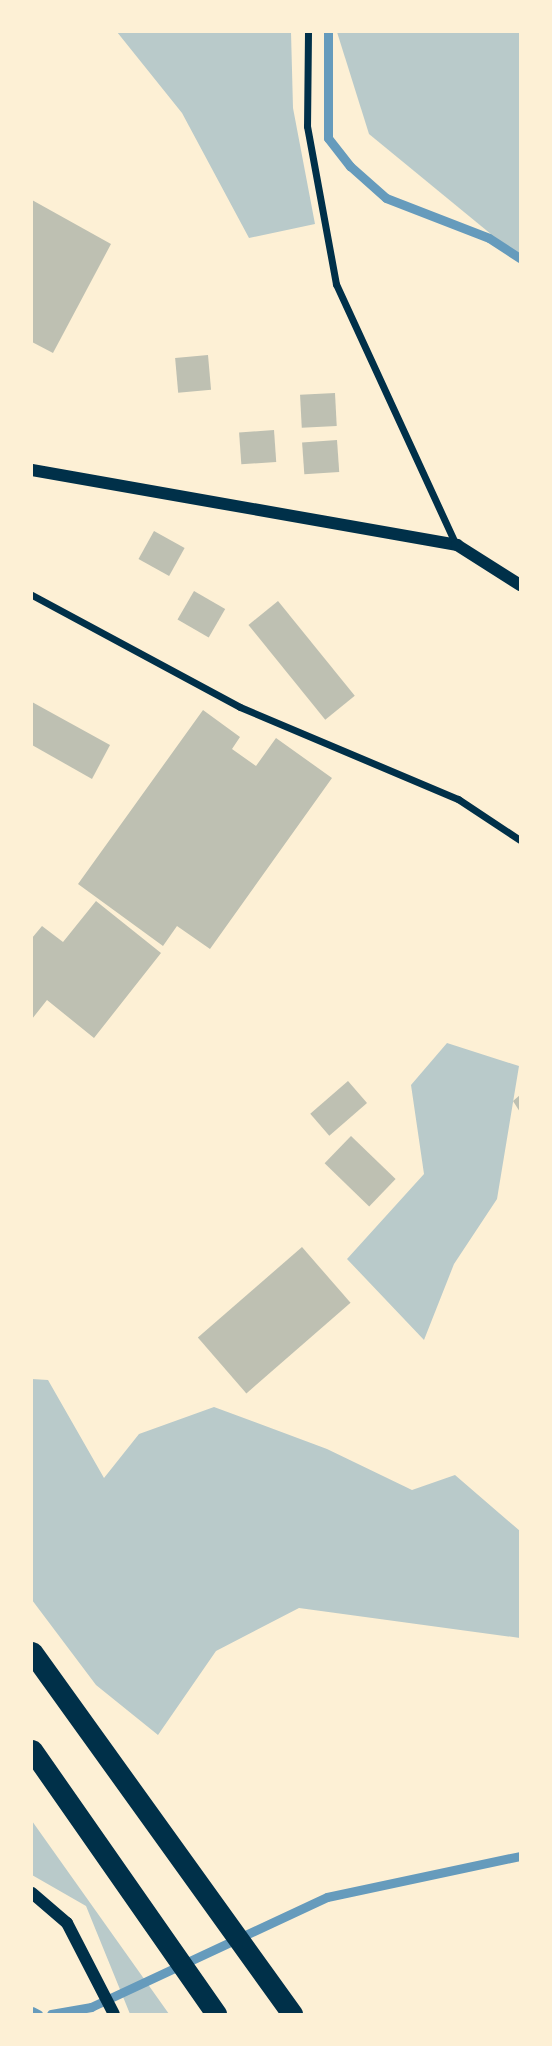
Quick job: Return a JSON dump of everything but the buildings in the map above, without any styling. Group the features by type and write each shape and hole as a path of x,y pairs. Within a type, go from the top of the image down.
{"highway":[{"path":"32,1652 292,2014"},
{"path":"32,1750 216,2014"}],"street":[{"path":"308,32 307,127 337,284 457,545"},
{"path":"32,470 457,545 520,585"},
{"path":"32,595 240,707 458,799 520,840"},
{"path":"32,1893 67,1923 114,2014"}],"shaded area":[{"path":"117,32 291,32 293,108 315,224 249,238 182,113"},
{"path":"337,32 520,32 520,258 369,134"},
{"path":"447,1043 519,1066 497,1199 454,1264 424,1340 347,1259 424,1174 411,1085"},
{"path":"32,1379 48,1380 104,1478 139,1434 214,1407 327,1449 412,1490 455,1475 520,1531 520,1638 299,1608 216,1651 158,1735 96,1685 32,1600"},
{"path":"32,1821 169,2014 130,2014 86,1906 32,1875"}],"waterway":[{"path":"328,32 328,138 350,166 386,198 489,238 520,258"},
{"path":"51,2014 91,2007 327,1897 520,1856"},
{"path":"32,2011 38,2014"}]}
